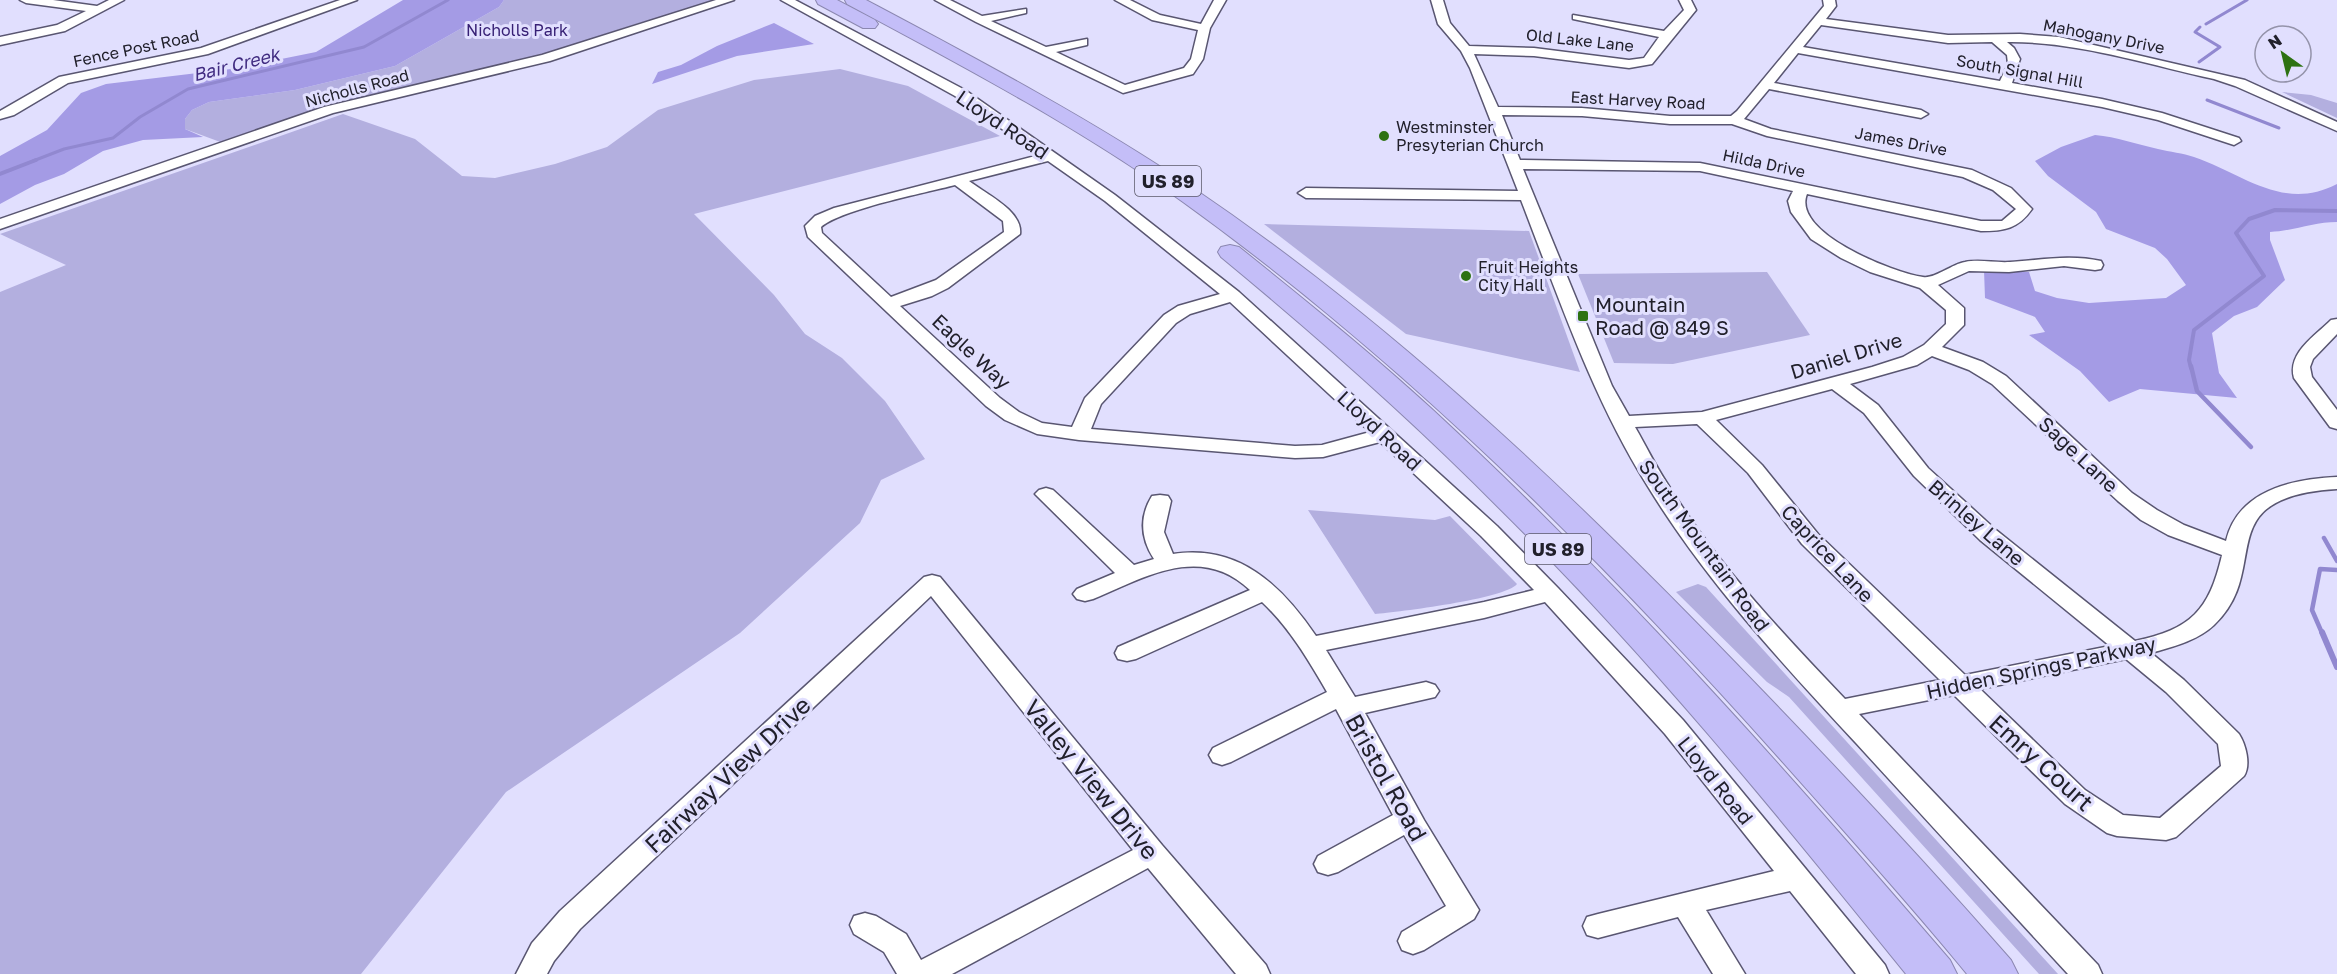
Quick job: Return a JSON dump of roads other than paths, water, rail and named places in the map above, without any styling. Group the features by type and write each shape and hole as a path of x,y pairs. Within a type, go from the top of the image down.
{"highway":[{"name":"US 89","path":"824,0 1008,100 1106,161 1224,247 1343,344 1480,471 1562,553 1712,715 1934,974"},
{"name":"US 89","path":"853,0 1021,90 1121,150 1251,240 1375,340 1522,471 1716,664 1887,849 1995,974"}],"street":[{"path":"26,0 97,9"},
{"path":"0,41 61,28 118,0"},
{"name":"Fence Post Road","path":"0,115 64,80 112,68 168,60 239,40 351,0"},
{"name":"Nicholls Road","path":"0,224 329,110 546,58 728,0"},
{"name":"Lloyd Road","path":"787,0 960,93 1146,225 1233,296 1489,531 1550,592 1674,727 1874,974"},
{"path":"942,0 1013,38 1048,50 1123,89 1170,78 1189,70 1197,59 1204,28 1220,0"},
{"path":"1121,0 1163,20 1204,28"},
{"name":"South Mountain Road","path":"1437,0 1444,24 1466,50 1476,68 1603,386 1621,423 1657,485 1768,633 2087,974"},
{"path":"1680,0 1685,0"},
{"name":"Old Lake Lane","path":"1466,50 1534,52 1629,64 1641,63 1648,61 1667,35 1690,10 1685,0"},
{"path":"1734,120 1742,114 1830,6 1828,0"},
{"path":"980,20 1022,11"},
{"path":"1577,17 1667,35"},
{"name":"Mahogany Drive","path":"1818,21 1922,37 2059,41 2240,83 2337,127"},
{"path":"239,40 266,45"},
{"path":"1997,40 2015,56 2015,63 2005,84"},
{"path":"1048,50 1083,42"},
{"name":"South Signal Hill","path":"1795,49 2005,84 2162,117 2234,141"},
{"path":"1766,85 1921,114"},
{"name":"East Harvey Road","path":"1493,111 1582,112 1670,120 1734,120"},
{"name":"James Drive","path":"1734,120 1767,132 1947,168 1981,178 2018,200 2024,209 2017,220 2002,226"},
{"name":"Eagle Way","path":"1050,156 839,211 821,219 813,226 814,234 993,402 1012,416 1037,428 1079,434 1295,452 1323,451 1385,434"},
{"name":"Hilda Drive","path":"1514,164 1700,167 1958,223 2002,226"},
{"path":"888,304 926,292 942,284 1011,234 1013,226 1010,219 958,180"},
{"name":"Daniel Drive","path":"1621,423 1702,418 1836,383 1910,361 1930,349 1955,325 1955,308 1926,284 1866,264 1817,236 1798,212 1796,201 1801,189"},
{"path":"1306,193 1528,196"},
{"path":"1926,284 1966,266 2009,267 2064,261 2095,265"},
{"path":"1079,434 1092,402 1170,319 1184,310 1233,296"},
{"path":"2337,324 2305,356 2300,370 2303,378 2337,423"},
{"name":"Sage Lane","path":"1930,349 1976,366 1999,380 2125,497 2148,515 2176,530 2234,552"},
{"name":"Brinley Lane","path":"1836,383 1871,409 1921,472 1988,535 2130,650"},
{"name":"Caprice Lane","path":"1702,418 1755,469 1810,539 1958,684"},
{"name":"Hidden Springs Parkway","path":"1841,709 2130,650 2162,642 2191,630 2211,614 2226,587 2240,526 2252,511 2270,498 2292,489 2337,483"},
{"path":"1046,494 1131,575"},
{"path":"1160,501 1152,530 1155,544 1167,561"},
{"name":"Bristol Road","path":"1085,594 1167,561 1198,558 1224,562 1247,575 1268,591 1310,645 1464,910 1413,940"},
{"name":"Valley View Drive","path":"932,582 1152,854 1255,974"},
{"name":"Fairway View Drive","path":"531,974 543,952 570,920 932,582"},
{"path":"1127,653 1268,591"},
{"path":"1310,645 1484,610 1550,592"},
{"name":"Emry Court","path":"1958,684 2075,796 2117,825 2166,829 2235,769 2230,741 2175,686 2130,650"},
{"path":"1222,755 1345,702 1426,691"},
{"path":"1328,864 1410,819"},
{"path":"924,974 1152,854"},
{"path":"1599,926 1684,903 1796,878"},
{"path":"1684,903 1730,974"},
{"path":"865,925 895,943 913,974"}],"waterway":[{"name":"Bair Creek","path":"33,161 64,149 113,138 140,117 188,89 364,47 448,0"},
{"path":"2206,24 2247,0"},
{"path":"2199,62 2220,47 2195,32 2200,27"},
{"path":"2207,100 2279,128"},
{"name":"Bair Creek","path":"0,174 36,160"},
{"path":"2191,368 2189,360 2194,330 2264,276 2236,233 2249,219 2275,210 2337,211"},
{"path":"2191,366 2197,391 2251,447"},
{"path":"2324,538 2337,561"},
{"path":"2322,633 2312,610 2320,569 2337,570"},
{"path":"2322,632 2337,667"}],"place":[{"name":"Westminster Presyterian Church","path":"1384,136"},
{"name":"Fruit Heights City Hall","path":"1466,276"},
{"name":"Mountain Road @ 849 S","path":"1583,316"}],"park label":[{"name":"Nicholls Park","path":"517,30"}]}
